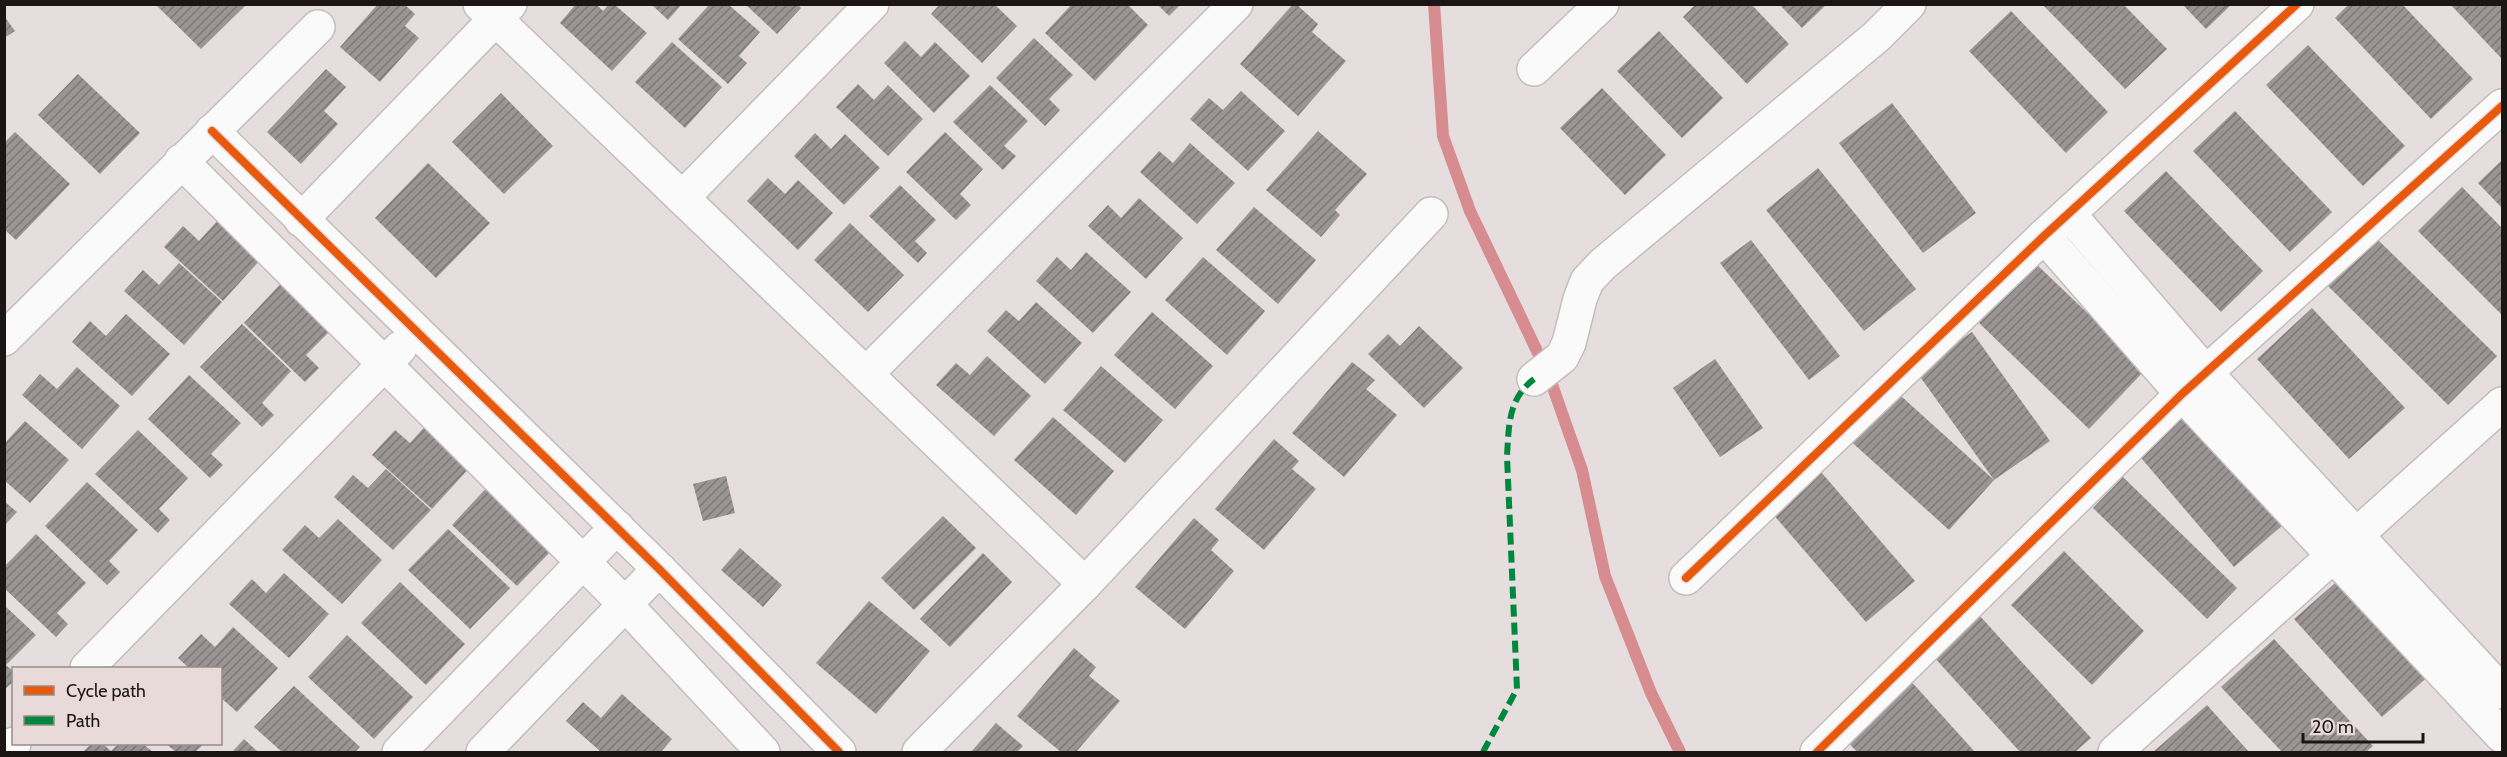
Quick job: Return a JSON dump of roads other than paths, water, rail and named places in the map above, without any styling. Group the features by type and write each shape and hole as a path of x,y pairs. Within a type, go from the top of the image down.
{"street":[{"path":"682,198 872,4"},
{"path":"866,374 1236,4"},
{"path":"1534,69 1602,4"},
{"path":"1544,372 1562,357 1569,343 1587,281 1603,264 1876,37 1909,4"},
{"path":"1686,578 2044,236 2297,4"},
{"path":"301,219 495,10 682,198 1085,584"},
{"path":"4,339 181,160 318,27"},
{"path":"1817,753 2182,394 2502,106"},
{"path":"212,132 617,527 839,753"},
{"path":"181,160 625,604 763,753"},
{"path":"918,753 1085,584 1431,214"},
{"path":"2069,214 2206,373 2502,692"},
{"path":"2044,236 2182,394 2502,737 2489,753"},
{"path":"89,667 384,362 416,332"},
{"path":"2115,753 2334,558 2502,404"},
{"path":"399,753 617,527"},
{"path":"483,753 659,569"}],"waterway":[{"path":"1434,4 1443,136 1470,211 1549,376 1582,470 1605,576 1651,693 1680,752"}]}
